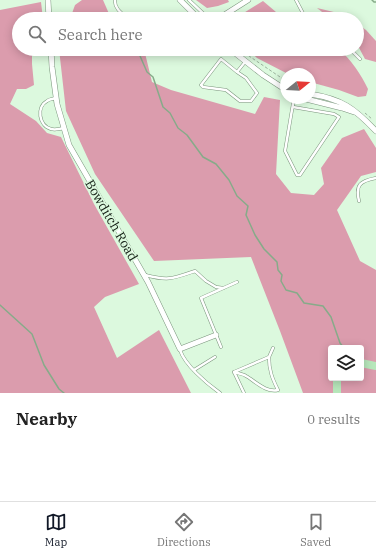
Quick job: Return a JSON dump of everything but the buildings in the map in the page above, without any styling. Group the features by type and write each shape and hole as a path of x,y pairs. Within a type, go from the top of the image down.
{"street":[{"path":"48,0 49,12"},
{"path":"180,0 192,12"},
{"path":"229,12 248,0"},
{"name":"Bowditch Road","path":"51,56 56,98 69,145 144,275 180,349"},
{"path":"238,56 280,86"},
{"path":"316,95 337,100 347,105 360,115 376,131"},
{"path":"316,102 342,108 360,115"},
{"path":"180,349 196,344 216,334"}],"lane":[{"path":"115,0 116,6 120,12"},
{"path":"189,0 202,12"},
{"path":"296,0 302,12"},
{"path":"357,56 360,59"},
{"path":"221,59 237,72 246,78 257,93 251,101 240,101 226,90 203,87 201,85 221,59"},
{"path":"237,72 245,62"},
{"path":"56,98 47,101 42,106 40,112 41,119 44,125 50,129 64,128"},
{"path":"293,104 285,151 297,175 300,175 339,117 334,114 293,107"},
{"path":"358,202 358,187 362,182 376,178"},
{"path":"144,275 161,279 171,279 195,271 206,281 216,287 223,288"},
{"path":"221,347 201,298 237,282"},
{"path":"234,372 244,375 265,388 275,391 278,390 269,368 269,357 273,348"},
{"path":"180,349 183,358 220,393"},
{"path":"194,370 215,357"},
{"path":"234,372 269,357"},
{"path":"234,372 244,393"}],"path":[{"path":"249,56 280,77"}],"shaded area":[{"path":"82,0 103,0 108,12 72,12 75,5"},
{"path":"196,0 228,0 229,2 207,8"},
{"path":"263,1 276,12 245,12"},
{"path":"41,2 42,12 12,12 12,56 32,56 34,85 26,89 17,89 10,104 36,121 47,133 61,137 94,204 139,284 105,297 94,307 117,358 159,330 191,393 0,393 0,10"},
{"path":"317,8 334,12 322,12"},
{"path":"364,29 376,41 376,62 365,59 363,56"},
{"path":"60,56 146,56 152,82 171,90 255,114 264,97 280,100 276,174 291,193 314,195 324,184 321,168 342,138 364,129 376,148 376,172 361,176 337,210 360,261 376,270 376,393 303,393 251,257 154,261 95,174 66,111"},
{"path":"255,56 346,56 352,63 368,89 366,96 358,97 316,84 316,68 280,68 280,70"}],"waterway":[{"path":"372,0 376,2"},
{"path":"140,56 147,72 153,77 163,107 170,113 178,128 187,135 203,157 216,164 229,180 237,196 248,206 246,215 255,235 264,249 277,262 278,270 282,275 281,281 286,290 297,293 304,303 323,306 331,317 342,345"},
{"path":"0,305 32,334 44,365 59,389 64,393"},
{"path":"364,364 376,366"},
{"path":"337,381 337,393"}]}
